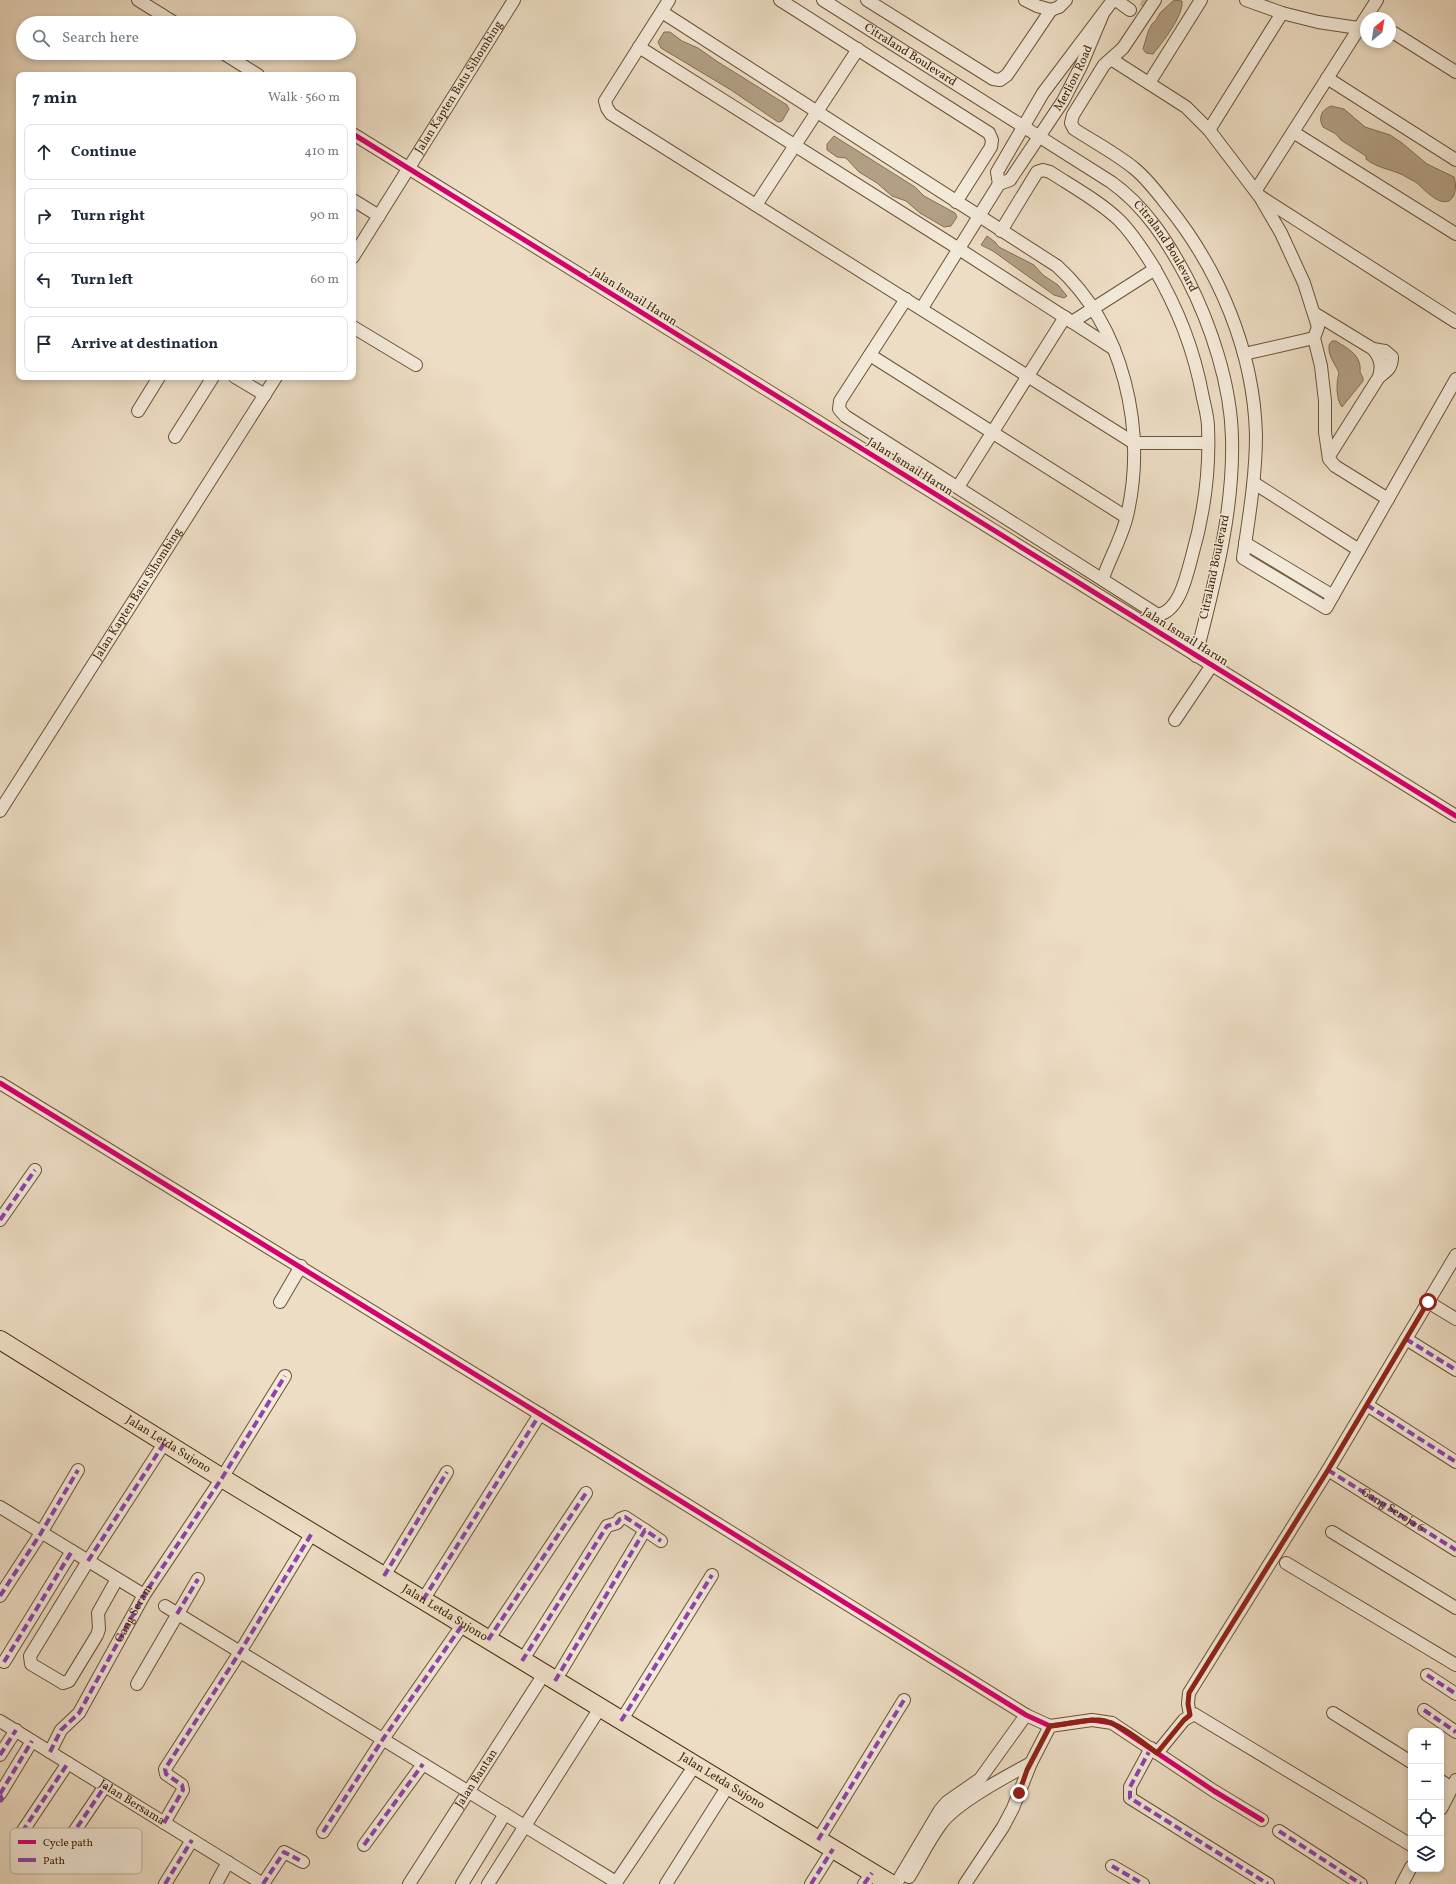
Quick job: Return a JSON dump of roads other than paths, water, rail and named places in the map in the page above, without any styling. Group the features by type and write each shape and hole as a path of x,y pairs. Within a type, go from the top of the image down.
{"highway":[{"name":"Jalan Letda Sujono","path":"0,1340 312,1533 826,1844 868,1878 891,1884"}],"street":[{"path":"138,0 164,16"},
{"name":"Jalan Kapten Batu Sihombing","path":"356,252 514,0"},
{"path":"669,0 605,101 611,114 922,308 1134,443 1208,443"},
{"path":"780,0 989,133 992,140 991,147 956,202"},
{"name":"Citraland Boulevard","path":"823,0 932,70 1039,135 1128,194 1152,222 1177,258 1198,300 1214,339 1227,396 1232,437 1230,490 1223,539 1196,656"},
{"path":"867,0 993,79 1000,80 1007,75 1051,10 1059,7 1066,0"},
{"path":"1025,0 1037,3 1051,10"},
{"path":"1114,0 1137,14"},
{"name":"Merlion Road","path":"1102,16 1081,66 1063,101 1010,180 999,184 997,172 1042,93 1114,0"},
{"path":"1149,83 1201,0"},
{"path":"1246,0 1282,13 1318,22 1360,29"},
{"path":"1371,12 1377,0"},
{"path":"1150,3 1137,14 1124,48 1104,65 1073,115 1071,123 1074,129 1134,168 1151,184 1183,224 1209,265 1229,309 1244,354 1256,434 1254,483 1242,558 1326,608 1456,379"},
{"path":"662,12 1056,266 1065,274 1093,309 1115,350 1125,382 1134,443 1132,482 1126,517 1103,578"},
{"path":"1209,130 1282,13"},
{"path":"1258,193 1293,132 1327,78 1360,33"},
{"path":"1396,34 1456,72"},
{"path":"639,47 959,249 1115,350"},
{"path":"756,205 858,49"},
{"path":"1111,59 1186,108 1209,130 1258,193 1281,232 1304,283 1318,327 1314,338 1321,366 1325,401 1325,432 1329,456 1335,466 1388,499"},
{"path":"234,60 253,72"},
{"path":"1327,78 1456,160"},
{"path":"1293,132 1454,230"},
{"name":"Jalan Ismail Harun","path":"356,136 1456,816"},
{"path":"906,298 840,401 839,409 845,416 1103,578 1158,615 1166,613 1176,604 1188,573 1201,524 1208,471 1208,426 1197,368 1184,325 1167,290 1144,252 1120,222 1107,209 1050,172 1043,170 1037,172 1001,231"},
{"path":"922,308 999,184"},
{"path":"1258,193 1456,322"},
{"path":"356,202 379,216"},
{"path":"958,487 1028,376 1068,320 1093,309 1154,269"},
{"path":"1314,313 1373,349 1385,351 1392,357 1392,364 1388,371 1379,377 1329,456"},
{"path":"356,329 416,365"},
{"path":"1244,354 1314,338"},
{"path":"870,354 1126,517"},
{"path":"138,411 157,380"},
{"path":"175,437 211,380"},
{"path":"240,380 265,395"},
{"name":"Jalan Kapten Batu Sihombing","path":"0,811 274,380"},
{"path":"1254,483 1359,550"},
{"path":"1175,720 1212,665"},
{"path":"0,1082 301,1266 1026,1715 1050,1726 1092,1720 1107,1721 1117,1726 1214,1791 1262,1820"},
{"path":"0,1220 35,1170"},
{"path":"1190,1715 1188,1704 1189,1693 1328,1470 1456,1257"},
{"path":"280,1302 301,1266"},
{"path":"1428,1302 1456,1319"},
{"path":"1406,1339 1456,1370"},
{"name":"Gang Seram","path":"50,1752 61,1730 78,1713 144,1595 222,1478 285,1376"},
{"path":"1367,1405 1456,1462"},
{"path":"423,1600 540,1414"},
{"path":"117,1580 98,1613 99,1629 97,1635 69,1681 63,1684 30,1662 30,1656 88,1561 165,1442"},
{"path":"0,1596 41,1533 78,1470"},
{"name":"Gang Seroja 6","path":"1328,1470 1456,1550"},
{"path":"384,1576 447,1472"},
{"path":"488,1640 586,1493"},
{"path":"0,1507 117,1580 144,1595"},
{"path":"522,1661 607,1526 617,1524 620,1519 625,1517 661,1541"},
{"name":"Jalan Bantan","path":"409,1884 468,1791 550,1677 645,1530"},
{"path":"1332,1532 1456,1608"},
{"path":"164,1823 183,1790 182,1785 166,1774 165,1770 240,1652 312,1533"},
{"path":"4,1662 72,1552"},
{"path":"1286,1563 1456,1665"},
{"path":"621,1721 712,1575"},
{"path":"137,1684 198,1579"},
{"path":"165,1606 506,1814 616,1883 695,1766"},
{"path":"323,1832 383,1739 463,1624"},
{"path":"1427,1675 1456,1694"},
{"path":"811,1884 826,1844 904,1700"},
{"path":"488,1884 600,1708"},
{"path":"1424,1710 1456,1732"},
{"path":"1333,1713 1408,1760"},
{"path":"1268,1884 1130,1798 1130,1787 1154,1751 1190,1715 1194,1714 1205,1719 1408,1842"},
{"path":"896,1884 946,1802 980,1779 1026,1715"},
{"name":"Jalan Bersama","path":"0,1720 263,1884"},
{"path":"965,1884 1013,1808 1031,1763 1050,1726"},
{"path":"0,1755 16,1730"},
{"path":"0,1802 2,1799 0,1794 32,1741"},
{"path":"25,1828 68,1763"},
{"path":"904,1884 941,1823 950,1814 1003,1778 1031,1763"},
{"path":"364,1845 423,1764"},
{"path":"1444,1782 1454,1784 1444,1803"},
{"path":"77,1828 105,1786"},
{"path":"666,1884 728,1786"},
{"path":"462,1884 506,1814"},
{"path":"1279,1831 1361,1884"},
{"path":"165,1884 192,1840"},
{"path":"263,1884 284,1852 303,1862"},
{"path":"216,1884 228,1862"},
{"path":"1112,1866 1143,1884"},
{"path":"1402,1884 1408,1872"}],"tunnel":[{"path":"1142,0 1146,2"}]}
